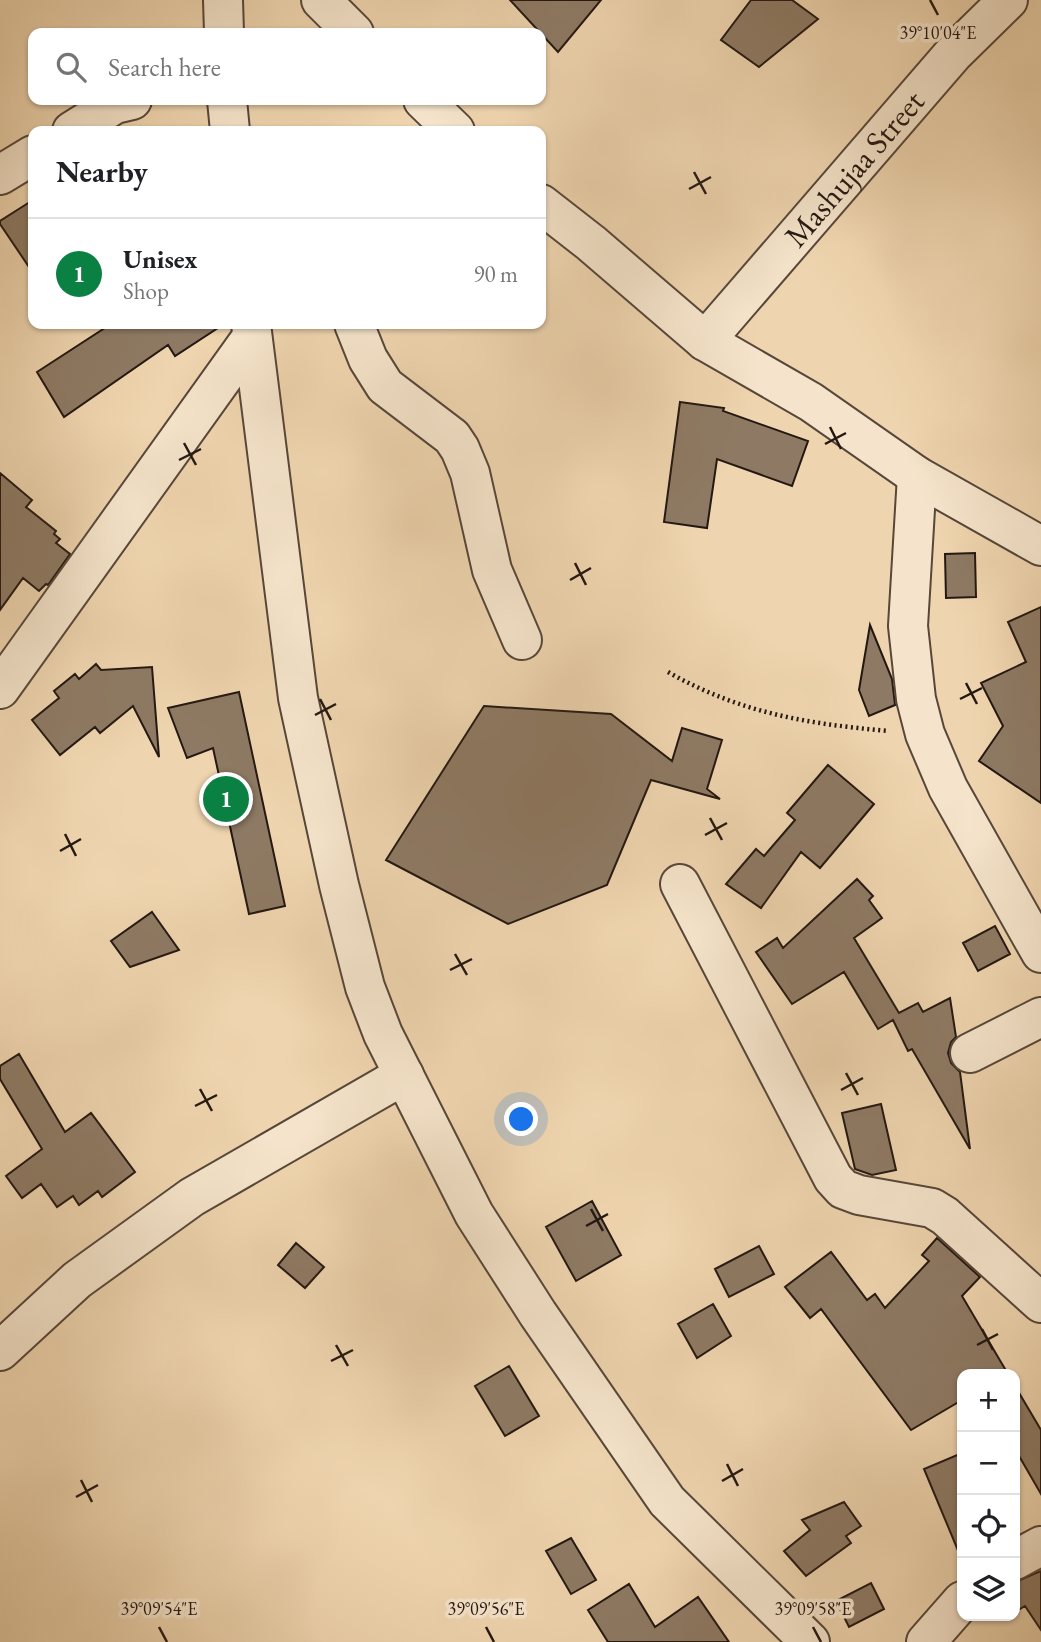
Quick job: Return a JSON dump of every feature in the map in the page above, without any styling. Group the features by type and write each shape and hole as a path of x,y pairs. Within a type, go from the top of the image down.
{"street":[{"path":"223,0 224,28"},
{"path":"321,0 349,28"},
{"name":"Mashujaa Street","path":"705,341 944,64 1008,0"},
{"path":"80,126 113,105"},
{"path":"227,105 230,126"},
{"path":"428,105 450,126"},
{"path":"0,175 28,158"},
{"path":"546,208 705,341 811,401 917,476 1041,546"},
{"path":"356,329 369,359 386,386 452,438 460,449 470,472 492,570 522,640"},
{"path":"0,688 251,330"},
{"path":"251,330 298,698 321,811 365,987 383,1034 474,1214 538,1314 667,1501 810,1642"},
{"path":"917,476 908,626 916,699 925,734 948,788 1041,953"},
{"path":"680,884 833,1178 843,1189 859,1195 932,1209 945,1216 1041,1303"},
{"path":"970,1053 1041,1017"},
{"path":"0,1351 77,1280 192,1197 404,1076"},
{"path":"1019,1558 1041,1546"},
{"path":"926,1642 957,1607"}],"path":[{"path":"668,672 700,690 752,710 815,723 925,734"}],"building":[{"path":"510,0 601,0 558,52 546,39 546,28 536,28"},
{"path":"751,0 792,0 818,19 759,67 721,40"},
{"path":"28,203 28,266 0,224 0,221"},
{"path":"103,329 216,329 175,356 168,345 64,417 37,372"},
{"path":"680,402 724,408 723,411 808,441 792,486 717,459 707,528 664,522"},
{"path":"0,473 32,500 26,507 56,531 54,534 60,539 56,543 70,554 48,585 39,591 23,578 0,610"},
{"path":"975,553 976,597 946,598 945,554"},
{"path":"1041,607 1041,803 979,761 1003,726 981,683 1026,662 1008,622"},
{"path":"870,625 892,679 895,705 869,716 859,690"},
{"path":"96,664 101,670 152,667 159,757 133,706 100,733 95,727 60,755 32,720 59,698 54,691 75,674 79,679"},
{"path":"239,692 285,906 249,914 213,748 187,758 168,708"},
{"path":"484,706 611,714 672,761 682,728 722,740 707,789 720,799 651,780 607,885 508,924 386,860"},
{"path":"828,765 874,804 820,868 801,852 761,908 726,884 756,849 764,856 795,820 787,813"},
{"path":"857,879 873,896 869,900 882,918 854,938 899,1013 918,1003 923,1012 950,998 956,1037 951,1042 948,1053 951,1063 960,1072 970,1149 912,1049 908,1051 893,1020 878,1029 844,972 792,1004 756,952 777,938 783,948"},
{"path":"152,912 179,950 130,967 111,941"},
{"path":"995,926 1010,954 978,971 963,943"},
{"path":"19,1054 65,1132 91,1113 135,1172 102,1197 98,1191 79,1205 73,1196 57,1207 41,1184 22,1198 6,1176 42,1149 0,1079 0,1066"},
{"path":"881,1104 896,1170 872,1175 855,1169 842,1113"},
{"path":"592,1201 621,1255 576,1281 546,1227"},
{"path":"937,1238 980,1277 962,1296 1005,1369 957,1369 957,1403 911,1430 821,1309 810,1318 785,1287 831,1252 867,1300 875,1294 885,1308 929,1261 922,1255"},
{"path":"296,1243 324,1267 305,1288 278,1265"},
{"path":"759,1246 774,1274 729,1297 715,1269"},
{"path":"713,1304 731,1336 697,1358 678,1324"},
{"path":"509,1366 539,1416 505,1436 475,1386"},
{"path":"1020,1394 1041,1430 1041,1494 1020,1458"},
{"path":"957,1455 957,1548 924,1469"},
{"path":"844,1502 861,1526 846,1536 851,1543 806,1576 784,1551 810,1530 802,1520"},
{"path":"571,1538 596,1580 571,1594 546,1551"},
{"path":"1041,1571 1041,1630 1025,1606 1020,1609 1020,1580"},
{"path":"871,1583 884,1609 849,1627 836,1601"},
{"path":"629,1584 655,1627 698,1597 729,1642 608,1642 588,1610"}],"place":[{"name":"Unisex","path":"226,799"}]}
